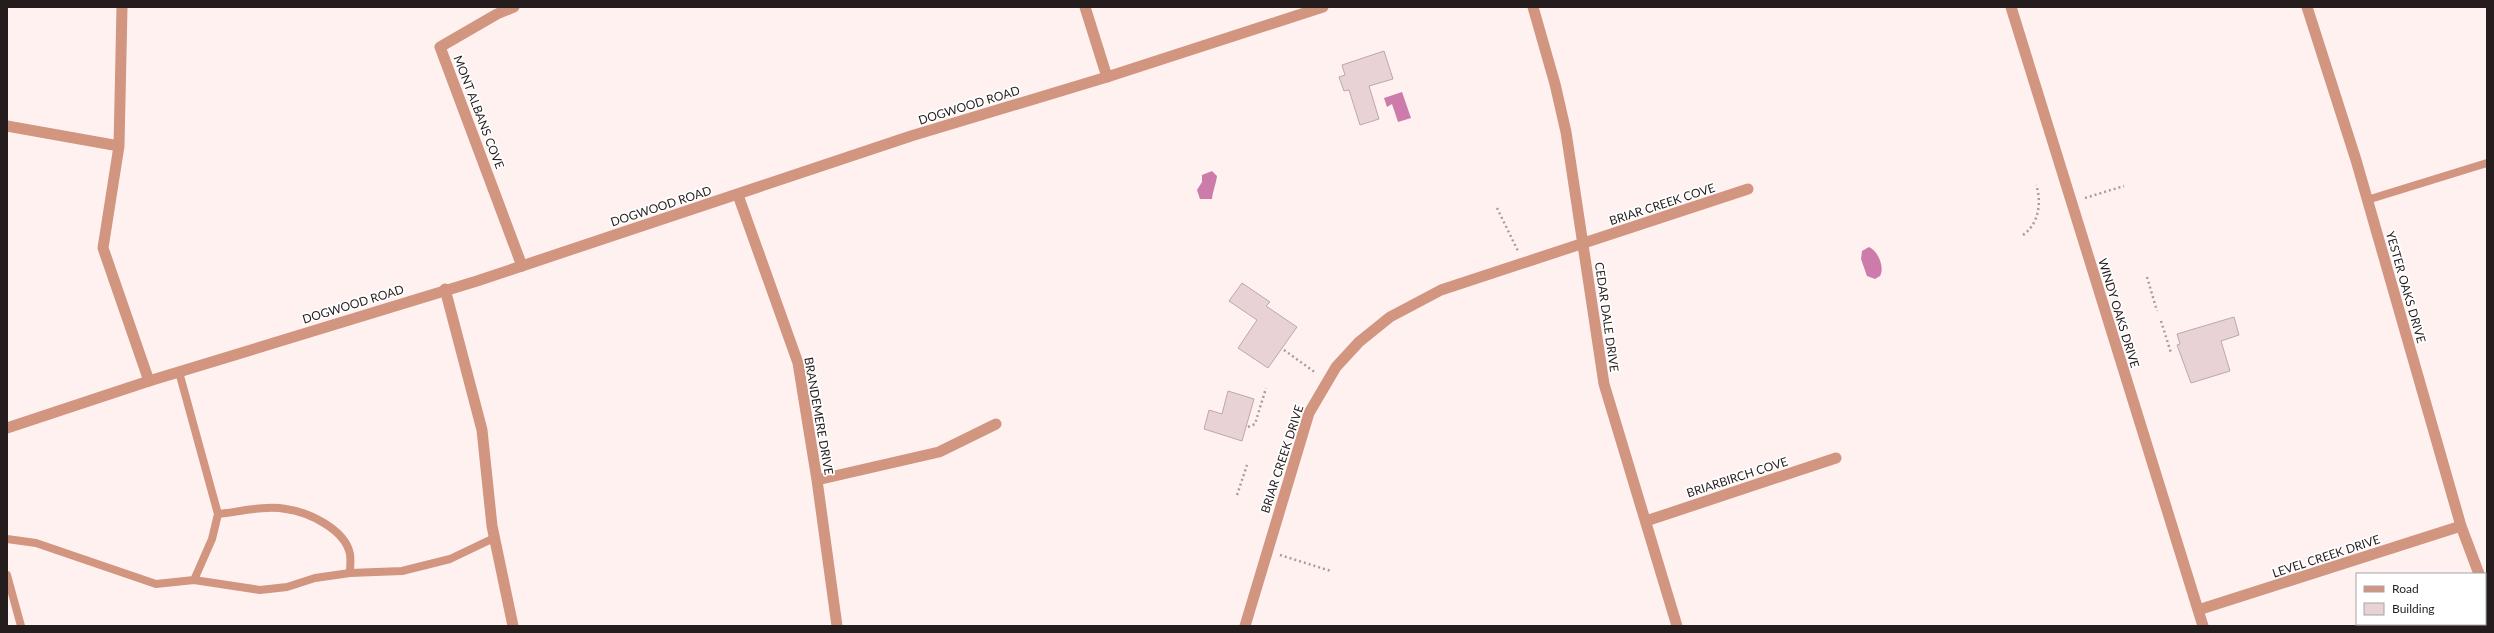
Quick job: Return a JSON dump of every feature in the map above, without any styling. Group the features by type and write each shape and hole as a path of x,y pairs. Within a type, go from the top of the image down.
{"street":[{"path":"122,7 118,146 103,248 149,381"},
{"name":"MONT ALBANS COVE","path":"514,7 497,14 440,47 522,266"},
{"path":"1085,7 1107,77"},
{"name":"DOGWOOD ROAD","path":"7,428 149,381 522,266 911,136 1107,77 1323,7"},
{"name":"CEDAR DALE DRIVE","path":"1533,7 1555,84 1566,132 1604,384 1677,626"},
{"name":"WINDY OAKS DRIVE","path":"2011,7 2203,626"},
{"name":"YESTER OAKS DRIVE","path":"2307,7 2367,200 2461,526 2479,573"},
{"path":"7,126 118,146"},
{"name":"BRIAR CREEK COVE","path":"1584,244 1748,189"},
{"name":"BRANDEMERE DRIVE","path":"738,195 798,363 817,480 836,626"},
{"name":"BRIAR CREEK DRIVE","path":"1245,626 1308,413 1326,381 1348,354 1390,317 1441,290 1584,244"},
{"path":"445,289 482,430 494,538 513,626"},
{"path":"817,480 939,452 996,424"},
{"name":"BRIARBIRCH COVE","path":"1646,521 1836,458"},
{"name":"LEVEL CREEK DRIVE","path":"2198,610 2461,526"}],"lane":[{"path":"2367,200 2487,163"},
{"path":"178,372 218,514 212,539 194,580"},
{"path":"218,514 285,509 315,518 328,526 345,543 350,554 350,573"},
{"path":"7,538 36,543 156,584 194,580 260,590 287,588 315,578 350,573 402,571 450,559 494,538"},
{"path":"7,575 21,626"}],"path":[{"path":"2023,235 2031,226 2039,208 2036,185"},
{"path":"2083,198 2124,186"},
{"path":"1497,208 1519,252"},
{"path":"2147,277 2157,311"},
{"path":"2161,321 2171,353"},
{"path":"1284,350 1317,374"},
{"path":"1248,427 1255,424 1266,388"},
{"path":"1237,495 1247,465"},
{"path":"1278,555 1331,571"}],"shaded area":[{"path":"1402,92 1411,118 1398,122 1392,104 1387,107 1384,98"},
{"path":"1212,171 1217,176 1212,199 1200,199 1197,190 1202,182 1202,175"},
{"path":"1869,247 1878,256 1882,268 1880,276 1875,279 1867,276 1861,259 1862,251"}],"building":[{"path":"1384,51 1393,79 1369,86 1379,119 1360,125 1349,90 1344,91 1339,77 1345,75 1342,65"},
{"path":"1242,283 1270,302 1266,306 1297,327 1268,368 1238,348 1257,320 1229,301"},
{"path":"2234,317 2239,335 2221,341 2230,371 2191,383 2177,345 2180,344 2177,334"},
{"path":"1228,391 1254,399 1242,441 1204,429 1209,410 1222,414"}]}
